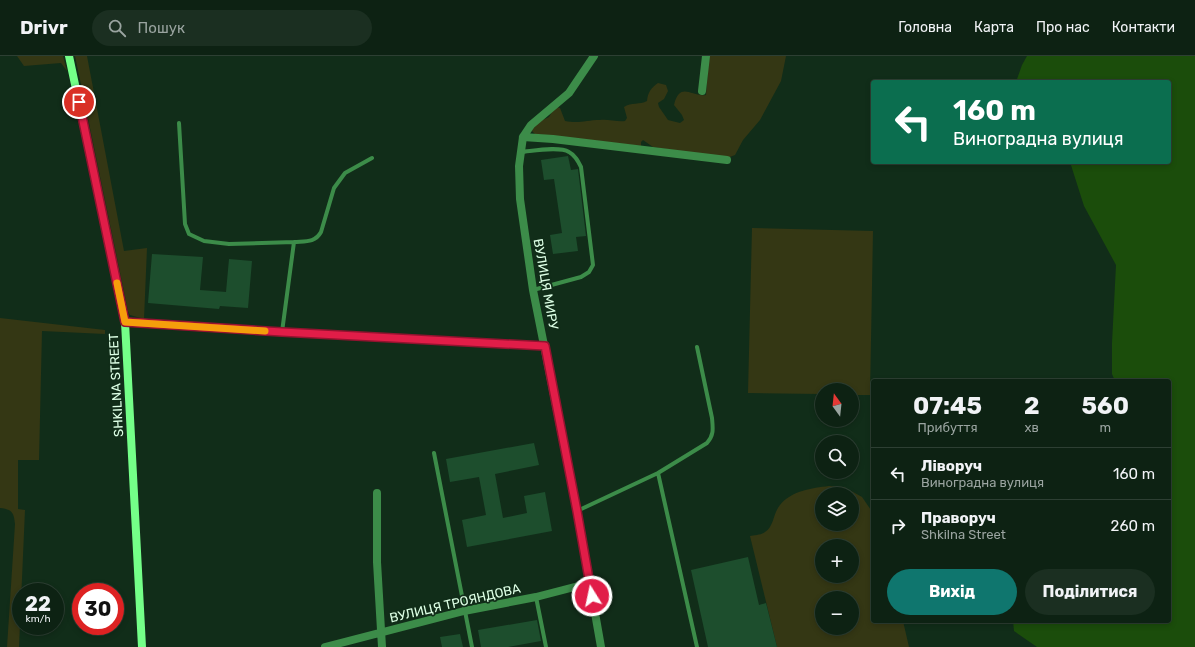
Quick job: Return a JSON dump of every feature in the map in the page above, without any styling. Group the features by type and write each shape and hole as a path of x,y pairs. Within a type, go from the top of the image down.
{"street":[{"name":"SHKILNA STREET","path":"69,56 125,322 142,647"},
{"path":"594,56 569,93 531,125 523,137 553,139 727,160"},
{"path":"702,91 706,56"},
{"name":"ВУЛИЦЯ МИРУ","path":"523,137 519,166 520,199 533,290 577,511 601,647"},
{"path":"125,322 545,346"},
{"path":"377,492 377,562 382,647"},
{"name":"ВУЛИЦЯ ТРОЯНДОВА","path":"325,647 464,611 536,597 590,583"}],"lane":[{"path":"179,123 185,224 189,234 204,241 230,244 310,241 318,238 334,188 345,173 372,158"},
{"path":"521,152 554,150 568,151 576,158 581,167 593,265 589,272 581,277 533,290"},
{"path":"282,332 294,242"},
{"path":"577,511 658,473 707,444 712,437 714,430 698,346"},
{"path":"434,453 472,647"},
{"path":"658,473 697,647"},
{"path":"536,597 546,647"}],"shaded area":[{"path":"17,56 63,56 67,71 61,63 24,66"},
{"path":"75,56 87,56 124,251 147,248 144,319 130,315 128,311"},
{"path":"709,56 786,56 781,81 760,120 743,140 735,155 727,158 653,147 643,140 641,142 641,146 535,134 532,131 536,123 549,117 553,110 557,107 560,108 565,121 625,121 627,118 624,107 647,101 650,90 658,83 666,85 668,91 664,99 658,103 659,107 668,120 680,123 684,120 674,105 676,98 683,92 706,95"},
{"path":"1027,56 1195,56 1195,647 1037,647 1014,631 1013,623 1171,623 1171,379 1114,379 1112,374 1112,343 1116,265 1084,206 1071,164 1171,164 1171,80 1017,80"},
{"path":"752,228 873,231 870,395 859,395 859,383 815,383 815,394 748,393"},
{"path":"0,318 105,330 105,334 42,331 39,460 18,460 18,509 25,510 22,583 12,583 12,635 20,635 19,647 7,647 15,524 12,512 7,509 0,508"},
{"path":"829,486 844,487 822,487"},
{"path":"815,488 815,531 859,531 859,495 862,497 871,510 871,623 903,623 909,647 777,647 750,536 762,534 768,530 780,505 790,496"}],"building":[{"path":"568,156 571,170 578,169 586,236 576,237 578,251 553,254 550,235 562,233 554,179 544,180 541,160"},
{"path":"152,254 203,257 200,290 226,292 229,259 252,261 248,308 220,306 219,309 148,303"},
{"path":"534,443 539,465 495,474 503,518 527,513 524,496 545,492 552,531 467,547 462,520 486,515 479,477 450,482 446,459"},
{"path":"748,557 759,605 766,603 777,647 708,647 691,570"},
{"path":"537,620 541,641 508,647 481,647 478,630"},
{"path":"460,634 463,647 442,647 440,637"}],"slow traffic":[{"path":"117,283 125,322 265,331"}],"route":[{"path":"79,102 125,322 545,346 592,596"}]}
